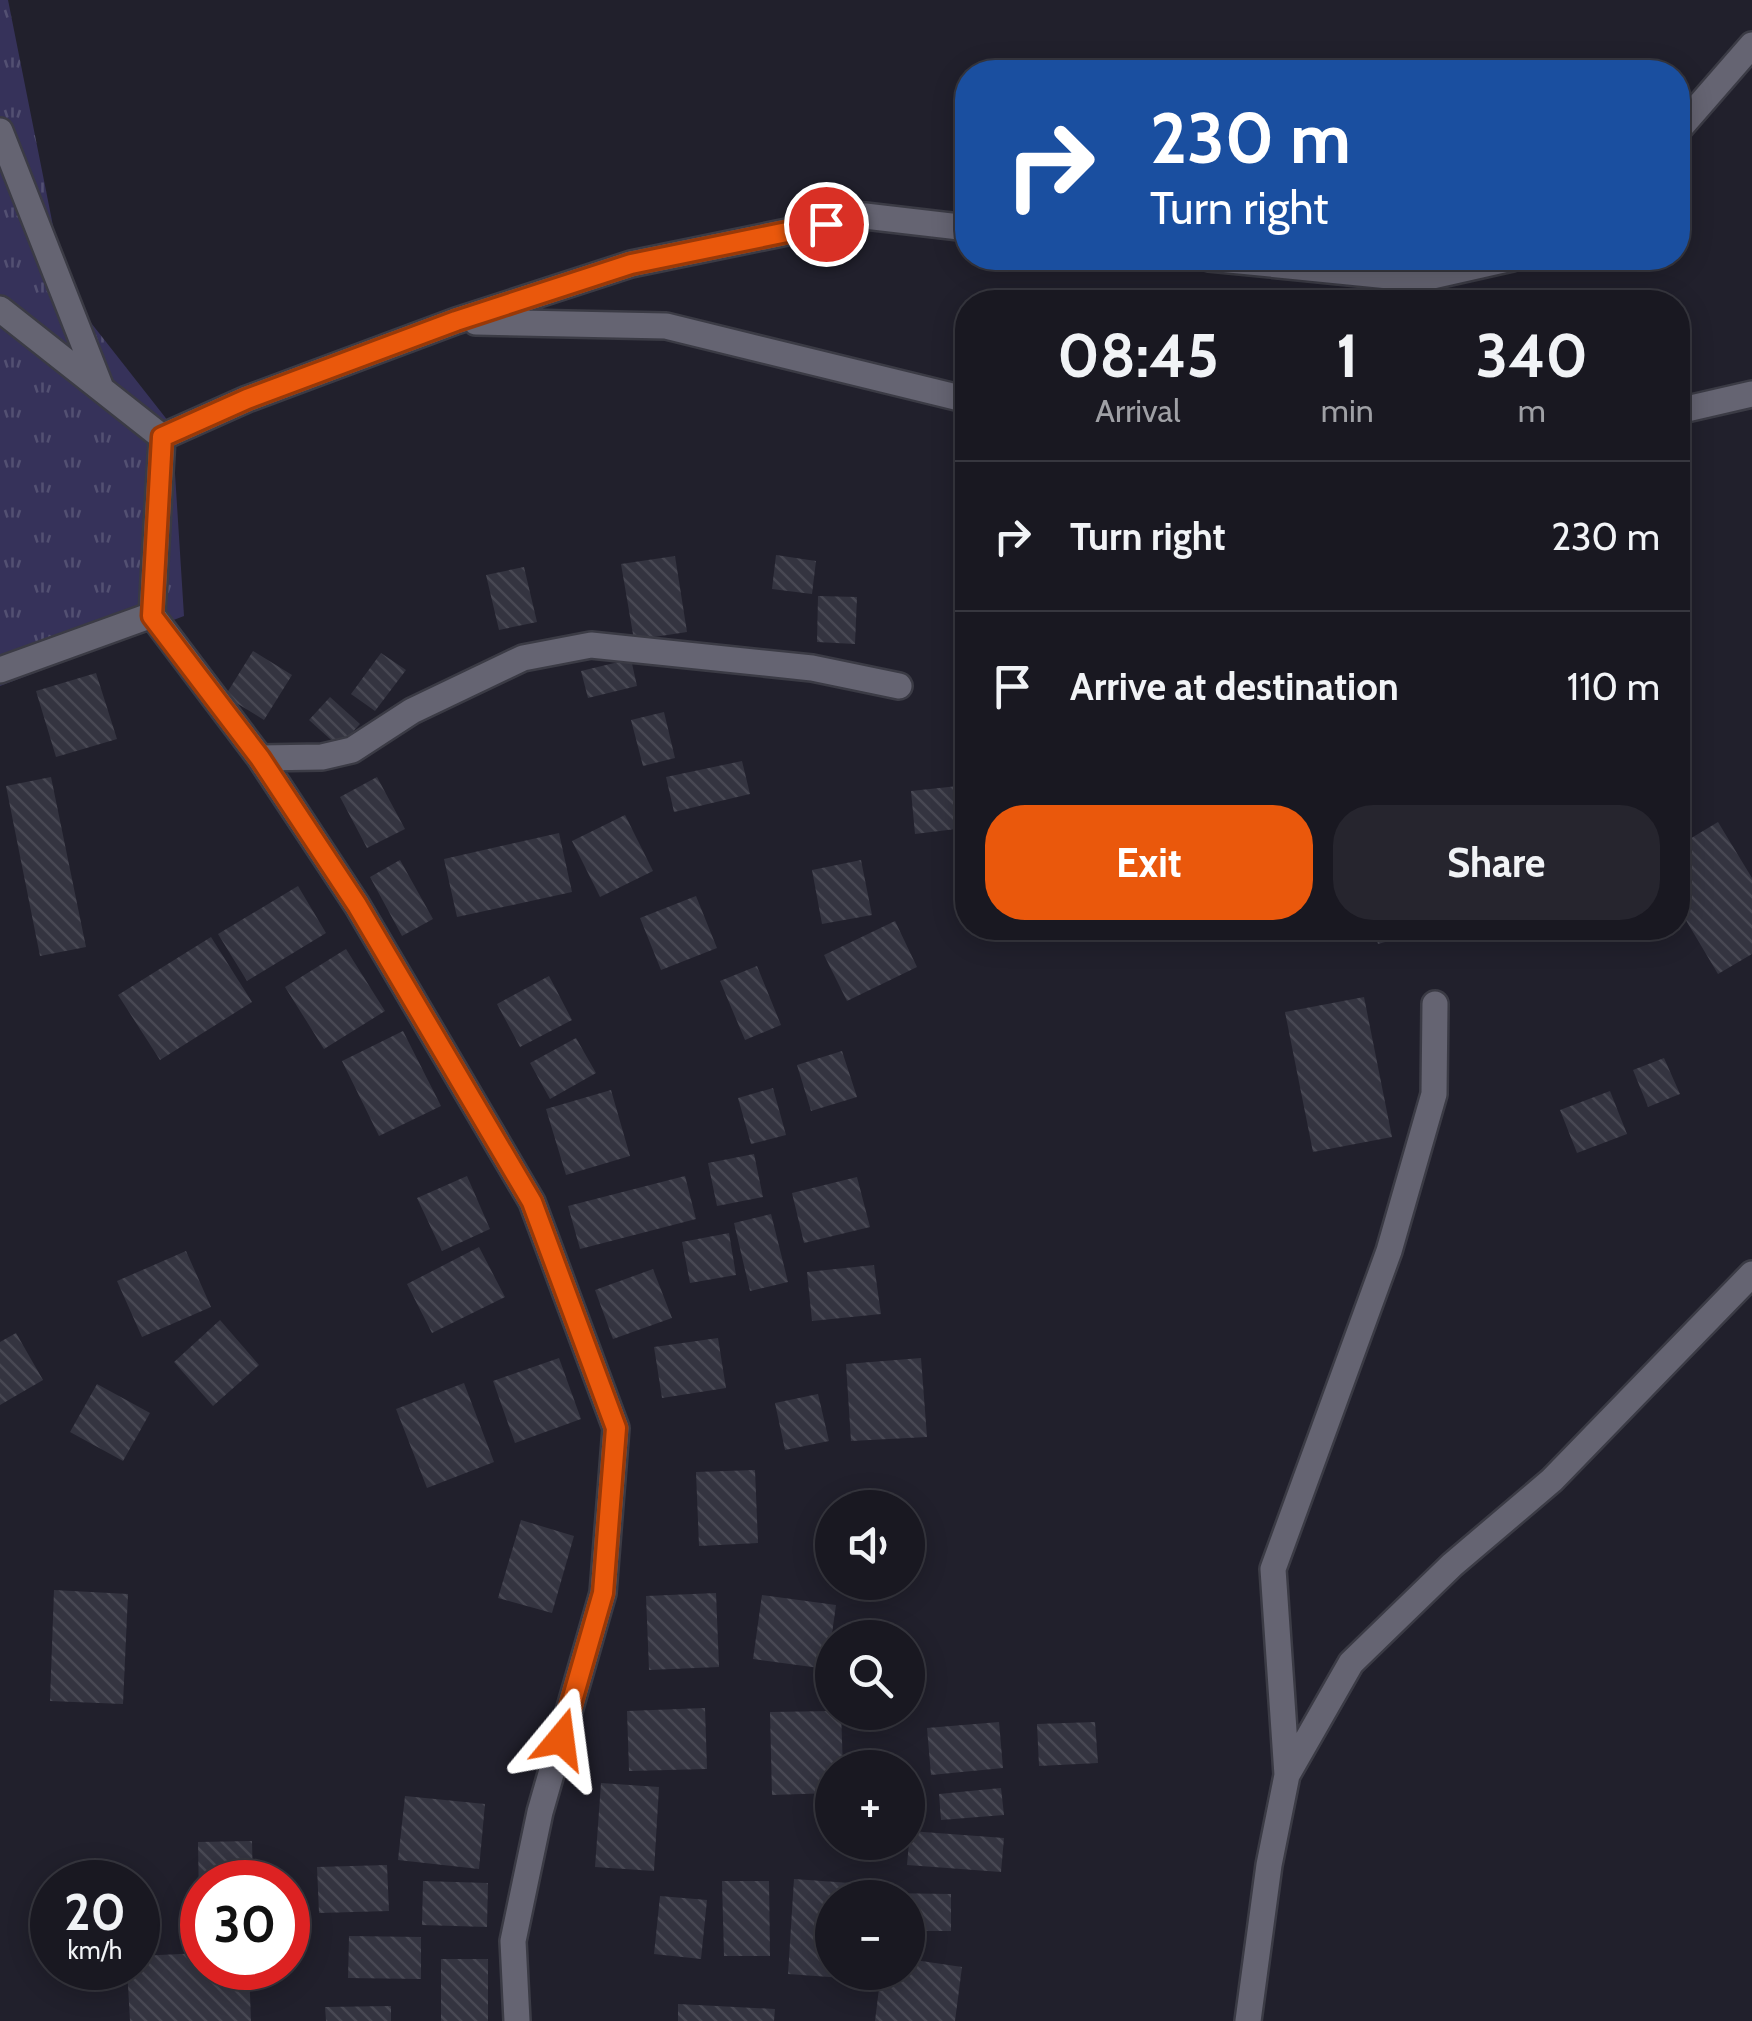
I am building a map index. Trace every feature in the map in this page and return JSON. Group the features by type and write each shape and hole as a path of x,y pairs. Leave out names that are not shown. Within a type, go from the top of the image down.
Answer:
{"street":[{"path":"1690,116 1752,45"},
{"path":"0,131 100,388"},
{"path":"162,437 247,399 456,321 631,264 865,216 955,226"},
{"path":"1329,270 1419,279 1459,270"},
{"path":"0,309 162,437"},
{"path":"456,321 666,326 955,397"},
{"path":"1690,408 1752,394"},
{"path":"162,437 152,616 260,758 357,905 532,1202 616,1428 603,1593 540,1812 513,1941 516,2021"},
{"path":"0,670 152,616"},
{"path":"260,758 322,757 352,750 412,711 523,658 590,644 812,668 899,686"},
{"path":"1248,2021 1268,1865 1287,1775 1273,1570 1389,1250 1434,1094 1435,1004"},
{"path":"1287,1775 1351,1663 1452,1565 1552,1480 1752,1274"}],"green space":[{"path":"0,0 8,0 66,291 172,426 184,616 0,686"}],"building":[{"path":"776,555 816,561 812,594 772,589"},
{"path":"675,556 687,632 634,640 621,564"},
{"path":"524,567 537,622 499,630 486,575"},
{"path":"818,596 857,597 855,644 817,642"},
{"path":"253,651 292,675 264,720 225,696"},
{"path":"381,653 406,670 375,711 351,694"},
{"path":"631,659 637,686 588,698 581,671"},
{"path":"96,673 117,739 56,757 36,691"},
{"path":"330,697 360,724 339,747 309,720"},
{"path":"664,712 675,758 643,766 631,720"},
{"path":"742,761 750,794 674,812 666,777"},
{"path":"51,777 86,947 40,956 6,786"},
{"path":"377,777 405,829 367,848 340,797"},
{"path":"955,786 955,829 915,834 911,791"},
{"path":"625,815 653,871 600,897 572,841"},
{"path":"1718,822 1752,878 1752,954 1718,974 1690,927 1690,839"},
{"path":"559,833 572,892 457,917 444,859"},
{"path":"400,860 433,919 402,936 370,877"},
{"path":"861,860 872,915 822,924 812,870"},
{"path":"298,886 326,933 247,981 218,934"},
{"path":"696,896 717,948 661,970 640,918"},
{"path":"895,921 917,967 847,1001 824,955"},
{"path":"211,937 252,1002 160,1060 118,995"},
{"path":"346,949 385,1011 324,1049 285,987"},
{"path":"757,966 781,1025 745,1040 720,981"},
{"path":"549,976 572,1020 520,1047 497,1004"},
{"path":"1364,997 1392,1137 1313,1152 1285,1012"},
{"path":"403,1031 441,1106 379,1136 342,1061"},
{"path":"576,1038 596,1073 550,1099 530,1063"},
{"path":"842,1051 857,1097 811,1111 797,1065"},
{"path":"1664,1058 1680,1094 1648,1107 1633,1070"},
{"path":"773,1088 786,1135 751,1144 738,1098"},
{"path":"611,1090 630,1156 566,1175 546,1109"},
{"path":"1610,1091 1627,1134 1577,1153 1560,1110"},
{"path":"754,1154 763,1197 717,1206 708,1163"},
{"path":"467,1176 490,1229 442,1251 417,1198"},
{"path":"685,1176 696,1219 580,1249 568,1206"},
{"path":"857,1177 870,1227 804,1243 792,1193"},
{"path":"771,1214 788,1282 750,1291 734,1223"},
{"path":"729,1233 736,1275 690,1283 682,1242"},
{"path":"479,1247 505,1297 432,1333 407,1284"},
{"path":"186,1251 211,1307 142,1337 117,1281"},
{"path":"874,1265 881,1314 812,1321 807,1272"},
{"path":"653,1269 672,1318 613,1339 595,1290"},
{"path":"220,1320 259,1365 213,1406 174,1362"},
{"path":"16,1333 43,1380 0,1405 0,1342"},
{"path":"718,1338 726,1388 662,1398 654,1347"},
{"path":"559,1358 581,1419 515,1443 493,1381"},
{"path":"921,1358 927,1437 851,1441 846,1364"},
{"path":"464,1383 494,1462 427,1488 396,1409"},
{"path":"97,1384 150,1413 123,1461 70,1432"},
{"path":"818,1394 829,1441 785,1450 775,1403"},
{"path":"755,1470 758,1543 699,1546 696,1472"},
{"path":"521,1520 574,1536 552,1613 498,1598"},
{"path":"54,1590 128,1594 123,1704 50,1701"},
{"path":"716,1593 719,1667 649,1670 646,1596"},
{"path":"762,1595 836,1605 834,1620 815,1620 815,1667 753,1659"},
{"path":"705,1708 707,1769 629,1771 627,1711"},
{"path":"815,1711 815,1730 842,1730 842,1750 815,1750 815,1794 772,1795 770,1712"},
{"path":"999,1722 1003,1768 931,1775 927,1728"},
{"path":"1095,1722 1098,1763 1039,1766 1037,1724"},
{"path":"601,1783 659,1787 654,1871 595,1867"},
{"path":"1001,1788 1004,1815 941,1820 939,1794"},
{"path":"405,1796 485,1804 479,1869 398,1860"},
{"path":"925,1832 1004,1838 1001,1872 907,1865 907,1860 925,1860"},
{"path":"252,1841 252,1860 198,1860 198,1842"},
{"path":"387,1865 389,1911 319,1913 317,1867"},
{"path":"794,1879 815,1880 815,1976 788,1974"},
{"path":"423,1881 488,1883 487,1927 422,1925"},
{"path":"722,1881 769,1881 770,1956 724,1956"},
{"path":"925,1894 951,1894 951,1931 925,1931"},
{"path":"660,1896 707,1900 701,1959 654,1954"},
{"path":"349,1936 421,1937 421,1979 348,1978"},
{"path":"180,1954 180,1990 250,1990 251,2021 130,2021 128,1990 160,1990 160,1955"},
{"path":"441,1959 488,1959 488,2021 441,2021"},
{"path":"925,1962 962,1967 955,2021 875,2021 879,1990 925,1990"},
{"path":"678,2004 775,2009 774,2021 678,2021"},
{"path":"391,2006 391,2021 326,2021 325,2007"}],"route":[{"path":"561,1739 603,1593 616,1428 532,1202 357,905 260,758 152,616 162,437 247,399 456,321 631,264 826,224"}]}
